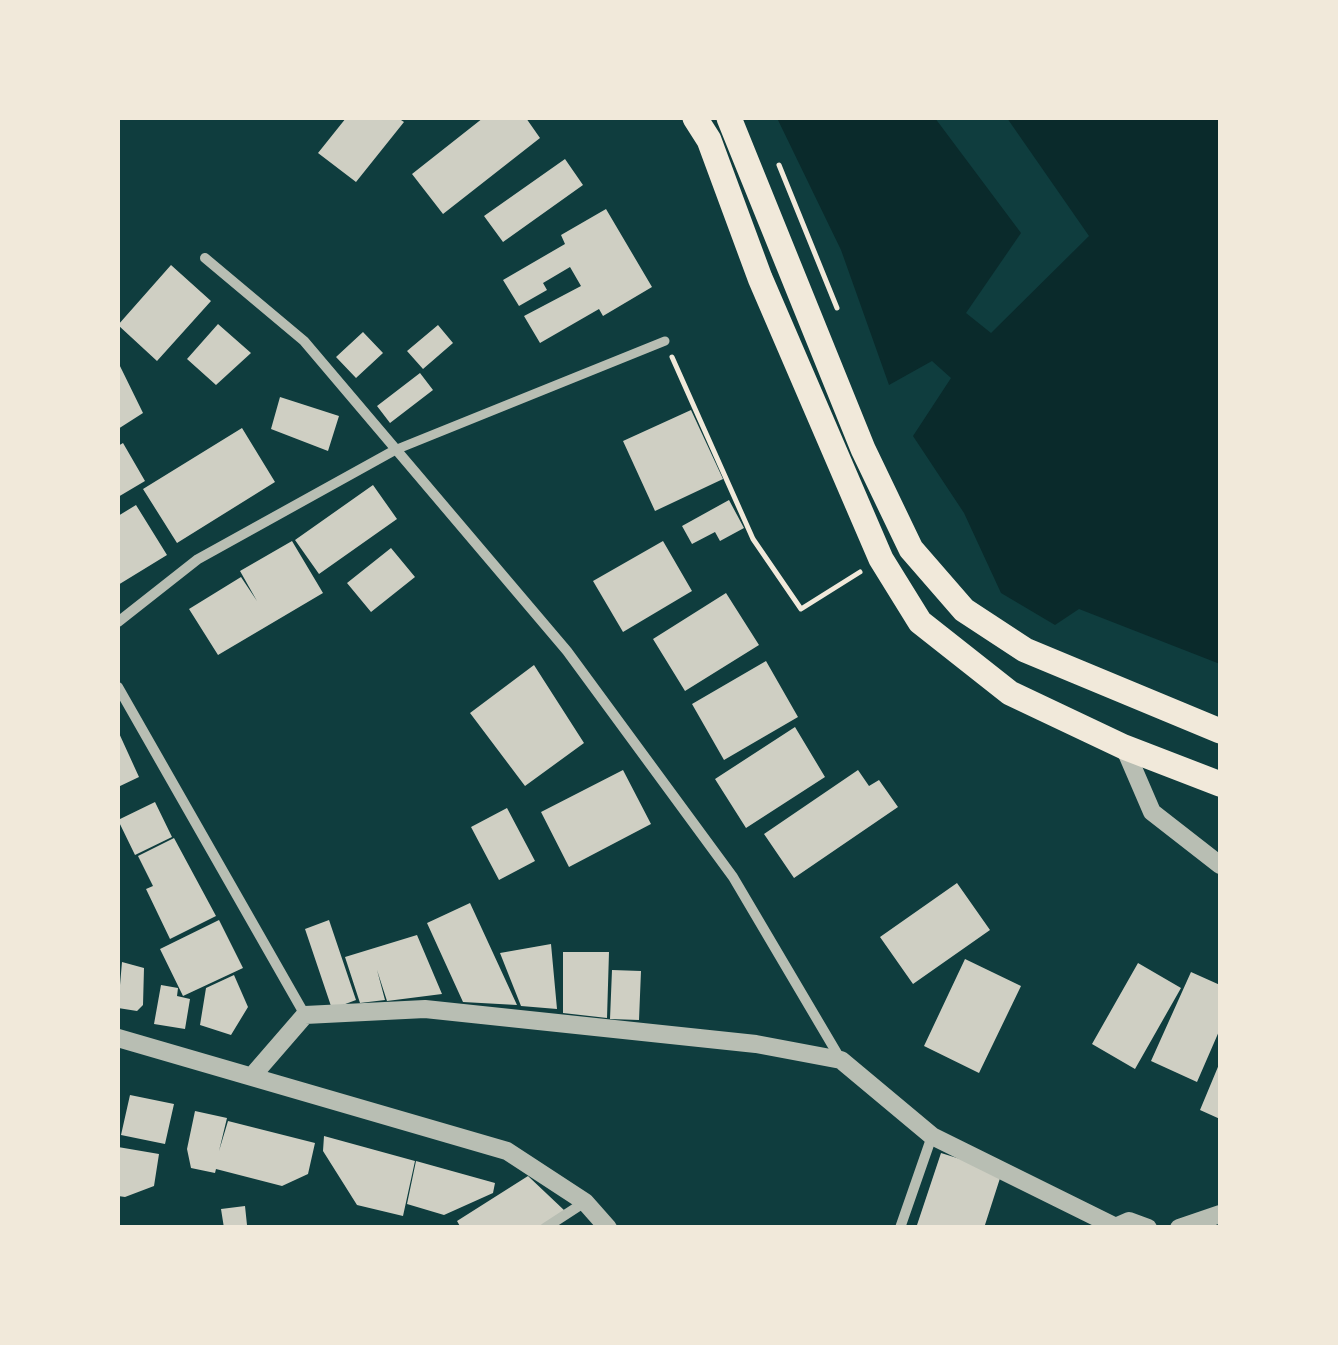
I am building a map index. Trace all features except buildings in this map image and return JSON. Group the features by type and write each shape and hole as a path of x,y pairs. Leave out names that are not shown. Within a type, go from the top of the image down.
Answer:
{"main road":[{"path":"695,118 709,140 760,278 881,559 920,622 1010,694 1124,748 1220,784"},
{"path":"729,118 862,450 911,549 964,610 1025,650 1220,731"}],"street":[{"path":"204,258 304,341 567,651 733,878 841,1060 932,1136 1114,1227 1128,1220 1148,1228"},
{"path":"118,622 198,559 395,450 665,340"},
{"path":"118,686 305,1015"},
{"path":"1124,748 1152,812 1220,865"},
{"path":"253,1075 305,1015 426,1009 756,1044 841,1060"},
{"path":"118,1038 507,1151 584,1202 608,1228"},
{"path":"900,1228 932,1136"},
{"path":"546,1228 584,1202"},
{"path":"1178,1228 1220,1214"}],"path":[{"path":"773,152 805,221 843,324"},
{"path":"665,340 753,539 800,609 881,559"}],"water":[{"path":"777,118 935,118 1021,233 966,313 991,333 1089,236 1007,118 1220,118 1220,664 1079,609 1055,625 1001,593 964,513 913,436 951,378 932,361 889,385 841,250"}]}
